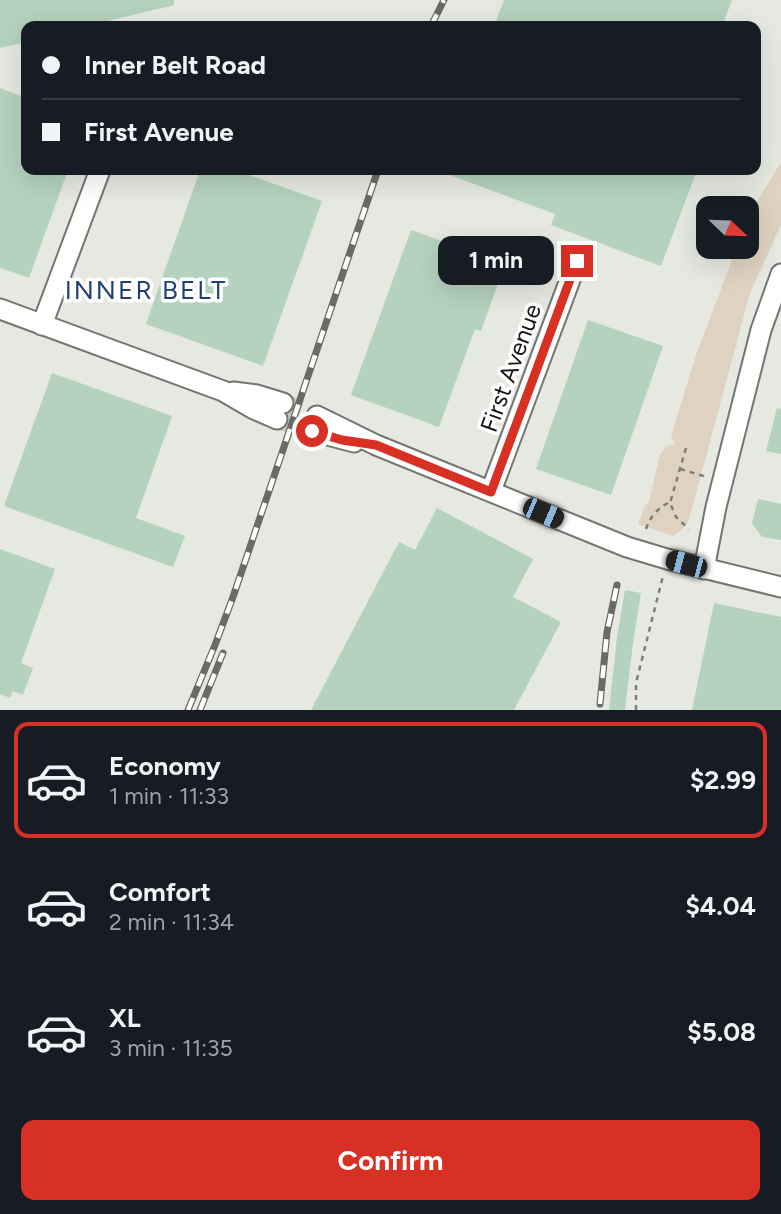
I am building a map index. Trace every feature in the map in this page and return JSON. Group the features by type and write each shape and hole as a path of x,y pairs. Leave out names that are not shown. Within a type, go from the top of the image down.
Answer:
{"street":[{"path":"41,325 98,175"},
{"name":"First Avenue","path":"491,492 577,261"},
{"path":"704,569 716,507 758,343 781,274"},
{"path":"0,309 223,391 257,396 280,411"},
{"path":"315,424 376,445 608,539 667,559 781,587"}],"path":[{"path":"646,529 654,513 670,503 686,447"},
{"path":"680,469 707,477"},
{"path":"670,503 677,517 689,529"},
{"path":"636,710 636,682 667,559"}],"shaded area":[{"path":"780,164 781,225 750,293 689,520 682,530 673,536 638,524 649,501 660,455 666,446 675,444 671,436 696,355 732,259 760,259 760,196"}],"building":[{"path":"0,0 174,0 174,5 108,21 21,21 21,43 0,48"},
{"path":"504,0 732,0 724,21 496,21"},
{"path":"0,88 21,96 21,175 66,175 29,278 0,268"},
{"path":"198,175 249,175 322,201 263,366 146,324"},
{"path":"450,175 695,175 661,266 551,225 555,214"},
{"path":"411,230 505,264 481,331 475,329 439,427 351,395"},
{"path":"588,320 663,346 611,495 536,469"},
{"path":"52,373 172,416 136,518 185,536 173,567 4,506"},
{"path":"777,408 781,409 781,454 766,451"},
{"path":"758,499 781,504 781,540 762,537 752,523"},
{"path":"437,508 533,559 513,597 561,622 514,710 311,710 399,542 415,550"},
{"path":"0,549 55,569 21,663 33,668 23,695 13,691 10,698 0,694"},
{"path":"625,590 641,593 625,710 609,710 617,637"},
{"path":"714,603 781,617 781,710 692,710"}],"tunnel":[{"path":"283,403 317,416"},
{"path":"277,419 312,431"}],"railway":[{"path":"434,21 444,0"},
{"path":"188,710 233,597 376,175"},
{"path":"600,704 607,632 617,585"},
{"path":"200,710 223,653"}],"district":[{"name":"INNER BELT","path":"146,290"}],"route":[{"path":"312,431 342,440 376,445 491,492 577,261"}]}
